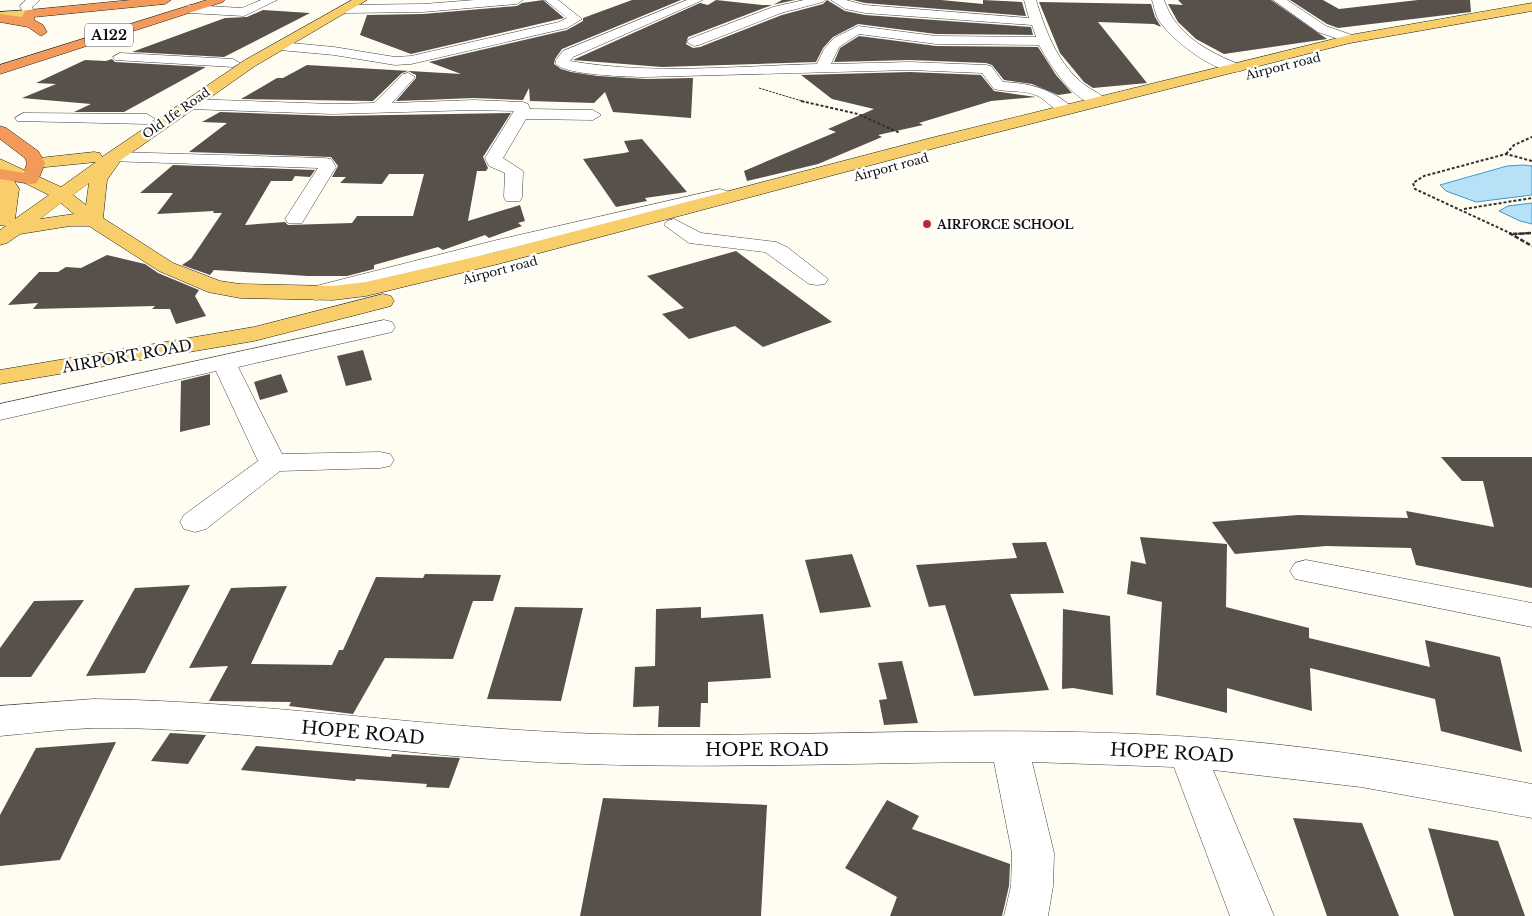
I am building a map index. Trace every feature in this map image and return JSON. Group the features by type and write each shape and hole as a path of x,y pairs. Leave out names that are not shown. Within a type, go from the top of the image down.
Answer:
{"highway":[{"path":"0,16 29,10 164,0"},
{"name":"A122","path":"2,76 116,33 213,3"},
{"name":"A122","path":"0,63 213,3"},
{"path":"0,63 30,48 38,40 42,30 29,10"},
{"path":"0,132 32,155 34,171"}],"main road":[{"name":"Old Ife Road","path":"4,228 55,190 94,157 233,63 346,4 361,0"},
{"name":"Old Ife Road","path":"55,190 115,156 189,104 346,4"},
{"name":"Airport road","path":"254,334 674,225 741,200 930,142 1100,102 1350,39 1532,8"},
{"name":"Airport road","path":"268,293 316,293 366,289 741,200 1370,44 1532,14"},
{"path":"93,220 98,180 115,156"},
{"path":"93,220 70,220 4,228 10,189 0,171 34,171 94,157"},
{"path":"34,171 93,220 166,267 216,287 268,293 273,302 272,310 267,320 254,334"},
{"name":"AIRPORT ROAD","path":"0,377 254,334"}],"street":[{"path":"213,3 244,12 271,0"},
{"path":"346,4 404,9 517,0"},
{"path":"280,46 334,51 395,61 411,60 563,25 576,19 551,0"},
{"path":"697,0 568,54 563,60 563,64 603,72 646,73 910,66 986,69 998,86 1019,86 1036,90 1059,103 1067,110"},
{"path":"694,42 777,10 819,0"},
{"path":"837,0 849,6 914,6 1036,22"},
{"path":"1030,0 1044,41 1064,76 1084,94 1100,102"},
{"path":"1158,0 1164,18 1194,48 1210,58 1236,68"},
{"path":"1279,0 1322,29 1350,39"},
{"path":"213,3 238,2 259,6"},
{"path":"822,69 830,48 847,34 858,30 936,40 1044,41"},
{"path":"120,57 233,63"},
{"path":"377,109 408,77"},
{"path":"189,104 333,109 523,107 521,114 494,158 495,162 514,171 513,197"},
{"path":"521,114 592,115"},
{"path":"23,118 148,119"},
{"path":"316,293 493,247 783,180 930,142"},
{"path":"115,156 325,163 327,167 295,219"},
{"path":"674,225 703,240 769,246 780,250 817,279"},
{"path":"0,412 384,327"},
{"path":"224,363 273,463"},
{"path":"195,522 273,463 380,460"},
{"path":"1306,571 1532,615"},
{"name":"HOPE ROAD","path":"0,721 104,714 188,718 432,740 561,748 722,751 1010,747 1188,752 1352,769 1532,801"},
{"path":"1010,747 1033,853 1032,886 1026,916"},
{"path":"1188,752 1252,916"}],"path":[{"path":"752,86 822,107 858,114 930,142"},
{"path":"1506,154 1514,145 1532,137"},
{"path":"1532,161 1506,154 1424,176 1413,183 1415,189 1512,234 1532,246"},
{"path":"1462,210 1532,198"},
{"path":"1512,234 1532,233"}],"water":[{"path":"1507,166 1532,166 1532,195 1476,202 1446,191 1440,185"},
{"path":"1532,203 1532,224 1520,221 1499,211 1508,206"}],"building":[{"path":"543,0 564,18 411,54 360,35 367,15 423,14 517,6 522,3"},
{"path":"632,0 681,0 562,49 554,64 561,69 571,72 598,76 646,79 693,78 691,118 613,112 605,92 594,103 530,101 529,88 523,100 474,98 396,101 416,78 416,75 408,71 402,73 373,101 241,99 277,78 283,78 307,65 461,74 429,62 567,30 583,21 583,18"},
{"path":"716,0 772,5 688,37 686,44 693,48 700,47 782,15 823,4 827,0 845,11 865,15 1031,27 1033,35 936,34 858,24 833,37 823,48 816,62 662,67 573,60 700,3 708,5"},
{"path":"782,0 795,0 774,5"},
{"path":"853,0 941,0 983,4 983,0 1022,2 1026,16 865,3"},
{"path":"1178,0 1271,0 1327,39 1224,54 1196,39 1178,22 1168,4 1183,5"},
{"path":"1290,0 1323,0 1339,9 1418,0 1470,0 1471,12 1338,28 1327,24"},
{"path":"1039,2 1151,4 1155,17 1161,27 1154,24 1098,22 1147,83 1093,88 1084,82 1060,53"},
{"path":"263,10 310,13 224,57 132,52 225,18 247,17"},
{"path":"859,36 936,46 1038,47 1056,75 1072,93 1058,95 1032,84 1004,80 992,65 986,63 910,60 834,62 840,48"},
{"path":"112,59 115,62 206,67 124,112 74,112 91,104 22,98 56,84 36,83 85,60 106,61"},
{"path":"910,72 981,75 994,91 1036,97 991,101 919,123 923,125 878,135 882,137 818,164 747,181 744,171 836,132 828,129 874,109 832,99 801,75"},
{"path":"220,112 333,116 511,113 483,157 488,168 486,171 477,171 468,221 520,205 525,221 518,223 522,226 489,238 485,235 443,250 438,247 374,265 374,269 347,276 308,276 214,270 210,275 182,265 191,259 222,213 213,213 214,211 157,214 173,193 140,193 173,165 315,170 310,177 295,176 292,181 271,181 245,225 285,222 288,225 352,223 357,216 413,216 424,174 389,174 382,184 340,183 346,177 332,177 338,166 331,157 189,152 227,123 202,122"},
{"path":"642,139 687,192 645,198 647,201 616,207 583,159 629,152 624,141"},
{"path":"736,251 832,322 763,347 735,326 689,339 662,314 684,308 647,276"},
{"path":"107,255 145,264 158,273 199,290 195,296 206,316 176,324 170,309 152,309 155,306 33,309 38,303 8,305 39,272 58,272 66,267 81,268"},
{"path":"363,350 372,380 346,386 337,356"},
{"path":"210,374 210,425 180,432 181,381"},
{"path":"281,374 288,392 260,400 254,382"},
{"path":"1441,457 1532,457 1532,588 1416,565 1411,548 1326,546 1235,554 1212,522 1298,515 1408,518 1406,511 1494,527 1483,481 1462,481"},
{"path":"1140,537 1227,544 1226,607 1309,628 1309,638 1430,667 1425,640 1500,657 1522,752 1441,731 1435,699 1310,668 1312,711 1227,688 1227,713 1156,695 1162,602 1127,594 1131,561 1146,564"},
{"path":"1046,542 1064,593 1010,594 1049,690 974,696 945,605 929,607 916,565 1017,558 1012,543"},
{"path":"852,554 871,607 820,613 805,560"},
{"path":"425,574 501,575 493,601 473,601 453,659 385,658 353,714 289,706 291,702 209,701 228,666 189,668 231,588 287,586 251,664 332,665 339,650 343,650 376,577 423,578"},
{"path":"190,585 145,673 86,676 135,588"},
{"path":"84,600 31,677 0,677 0,648 34,601"},
{"path":"515,607 583,608 561,701 487,699"},
{"path":"701,607 701,618 763,614 771,678 708,682 708,703 701,703 700,727 658,727 659,706 633,707 635,667 655,666 656,609"},
{"path":"1063,609 1110,616 1113,695 1073,688 1062,689"},
{"path":"902,661 918,723 884,725 879,700 887,699 878,663"},
{"path":"170,733 206,735 188,764 151,761"},
{"path":"116,742 60,860 0,866 0,815 36,748"},
{"path":"256,746 391,757 392,754 460,758 449,788 426,787 427,784 356,779 355,781 241,770"},
{"path":"603,798 767,805 761,916 580,916"},
{"path":"887,800 919,816 912,829 1010,864 1009,886 1002,916 890,916 897,897 845,868"},
{"path":"1293,818 1362,823 1399,916 1327,916"},
{"path":"1428,828 1498,841 1525,916 1454,916"}],"place":[{"name":"AIRFORCE SCHOOL","path":"927,224"}]}
